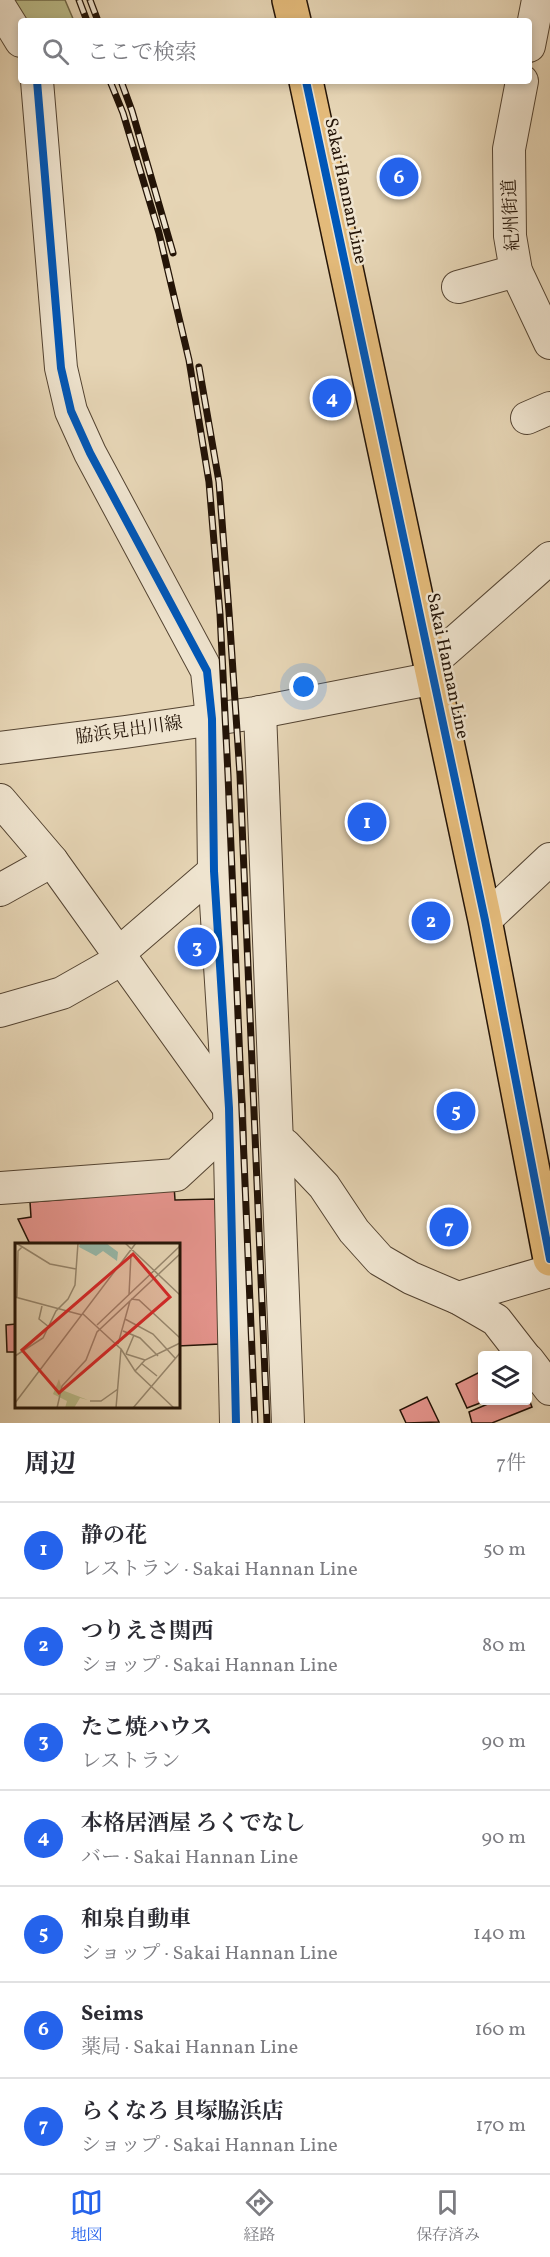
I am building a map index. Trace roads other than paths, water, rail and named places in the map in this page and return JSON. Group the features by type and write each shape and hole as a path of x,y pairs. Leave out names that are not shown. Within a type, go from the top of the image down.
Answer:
{"main road":[{"path":"289,0 293,18"},
{"name":"Sakai Hannan Line","path":"307,84 485,920 550,1259"}],"street":[{"path":"532,31 538,0"},
{"path":"0,7 18,36"},
{"path":"37,84 61,368 71,411 90,453 207,671 212,719 214,871 229,1117 236,1423"},
{"name":"紀州街道","path":"521,84 509,149 510,236 516,271 550,342"},
{"path":"458,287 516,271"},
{"path":"433,670 550,558"},
{"name":"脇浜見出川線","path":"0,748 260,712 433,670"},
{"path":"260,712 288,1423"},
{"path":"0,800 52,861 121,956 229,1117"},
{"path":"485,920 550,859"},
{"path":"0,890 52,861"},
{"path":"0,1011 62,993 121,956 214,871"},
{"path":"0,1188 176,1175 229,1117"},
{"path":"278,1140 324,1186 354,1231 380,1260 411,1278 458,1298 496,1320 520,1351"},
{"path":"458,1298 550,1270"},
{"path":"532,1365 550,1389"}],"railway":[{"path":"79,0 86,18"},
{"path":"90,0 97,18"},
{"path":"111,84 123,113 159,233 189,360 209,482 220,614 228,775 255,1423"},
{"path":"122,84 173,253"},
{"path":"199,367 219,482 240,775 267,1423"}],"place":[{"name":"Seims","path":"399,177"},
{"name":"本格居酒屋 ろくでなし","path":"332,398"},
{"name":"静の花","path":"367,822"},
{"name":"つりえさ関西","path":"431,921"},
{"name":"たこ焼ハウス","path":"197,947"},
{"name":"和泉自動車","path":"456,1111"},
{"name":"らくなろ 貝塚脇浜店","path":"449,1227"}]}
